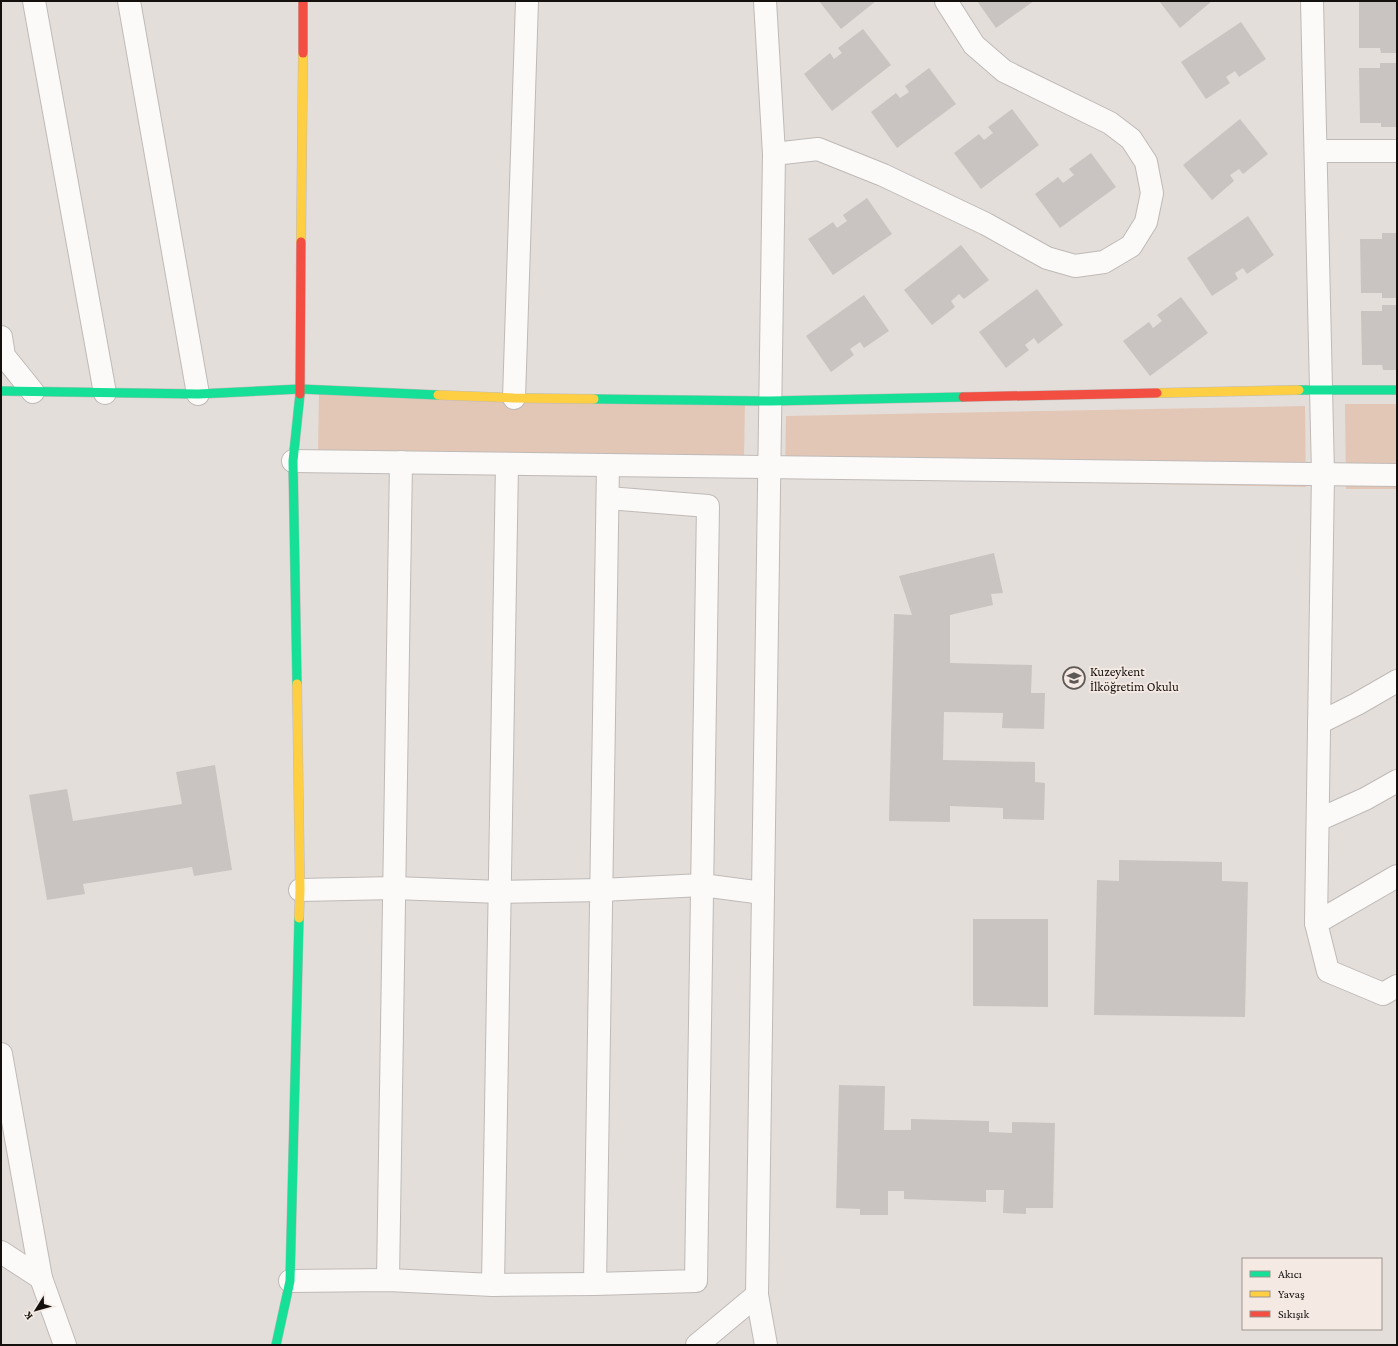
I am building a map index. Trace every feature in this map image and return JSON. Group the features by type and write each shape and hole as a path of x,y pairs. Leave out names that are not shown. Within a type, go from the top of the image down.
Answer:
{"street":[{"path":"34,1 105,393"},
{"path":"128,1 198,394"},
{"path":"276,1345 290,1281 300,890 294,461 300,389 303,1"},
{"path":"514,398 527,1"},
{"path":"765,1 774,154 757,1295 766,1345"},
{"path":"774,154 818,149 883,175 986,224 1047,258 1075,266 1104,262 1131,246 1146,222 1152,193 1146,162 1131,140 1110,123 1004,71 974,45 946,1"},
{"path":"1312,1 1323,474 1316,923 1328,971 1383,994 1397,986"},
{"path":"1316,151 1397,151"},
{"path":"1,337 4,356 33,392"},
{"path":"1,391 198,394 300,389 514,398 771,401 1320,390 1397,390"},
{"path":"294,461 1397,475"},
{"path":"388,1280 402,462"},
{"path":"493,1286 507,464"},
{"path":"595,1284 608,465"},
{"path":"290,1281 388,1280 493,1286 696,1281 708,506 608,498"},
{"path":"1319,723 1357,704 1397,681"},
{"path":"1318,820 1365,799 1397,782"},
{"path":"1316,923 1397,876"},
{"path":"300,890 394,888 500,892 601,890 702,885 763,893"},
{"path":"1,1054 10,1145 41,1278 65,1345"},
{"path":"1,1252 41,1278"},
{"path":"697,1345 757,1295"}],"shaded area":[{"path":"319,393 745,400 744,458 318,452"},
{"path":"1345,404 1397,404 1397,489 1346,489"},
{"path":"1305,406 1306,487 785,477 786,416"}],"building":[{"path":"819,1 876,1 841,29"},
{"path":"977,1 1034,1 996,28"},
{"path":"1159,1 1212,1 1180,28"},
{"path":"1359,1 1397,1 1397,53 1381,53 1380,48 1359,48"},
{"path":"1241,22 1266,59 1239,77 1235,71 1226,77 1230,83 1206,99 1181,62"},
{"path":"863,29 891,65 832,111 804,74 830,53 834,59 842,53 838,48"},
{"path":"1380,63 1397,63 1397,127 1381,127 1381,123 1360,123 1359,68 1380,68"},
{"path":"929,68 956,104 897,148 871,112 896,93 900,98 909,92 905,86"},
{"path":"1012,109 1039,145 981,189 954,153 979,134 984,140 993,133 988,127"},
{"path":"1240,119 1268,154 1243,174 1239,169 1230,175 1234,181 1212,200 1183,165"},
{"path":"1091,153 1116,187 1060,228 1035,194 1058,177 1063,183 1074,175 1069,169"},
{"path":"867,198 892,234 833,275 808,239 833,222 837,228 847,221 843,215"},
{"path":"1248,216 1274,255 1247,274 1243,268 1235,273 1238,279 1212,296 1187,258"},
{"path":"1382,233 1397,233 1397,298 1382,298 1382,293 1361,293 1360,239 1382,239"},
{"path":"961,245 989,280 964,299 959,294 951,301 955,307 932,325 904,290"},
{"path":"1037,289 1063,325 1038,344 1034,338 1025,345 1029,350 1006,368 979,332"},
{"path":"864,295 889,331 864,348 860,342 850,349 854,355 831,372 806,336"},
{"path":"1181,297 1208,333 1150,376 1123,341 1149,322 1153,328 1162,321 1157,315"},
{"path":"1382,305 1397,305 1397,370 1383,370 1382,365 1362,365 1361,311 1382,311"},
{"path":"994,553 1003,593 991,594 993,605 950,615 950,663 1032,665 1031,693 1045,693 1044,729 1002,728 1003,713 944,712 943,760 1035,762 1035,782 1045,783 1044,820 1003,819 1003,808 950,806 950,822 889,821 894,614 912,615 899,576"},
{"path":"215,765 232,870 194,876 192,867 83,884 85,894 47,900 29,795 67,789 73,821 182,804 176,772"},
{"path":"1119,860 1222,862 1222,881 1248,882 1245,1017 1094,1015 1097,880 1119,881"},
{"path":"973,919 1048,919 1048,1007 973,1006"},
{"path":"839,1085 885,1086 884,1130 911,1130 911,1119 989,1121 989,1132 1012,1133 1012,1122 1055,1123 1053,1208 1026,1208 1026,1214 1003,1213 1004,1190 986,1190 986,1202 904,1199 904,1191 888,1191 888,1215 860,1215 860,1209 836,1208"}],"traffic: fast":[{"path":"1,391 198,394 300,389 438,395"},
{"path":"1299,390 1397,390"},
{"path":"297,684 293,461 300,394"},
{"path":"594,399 771,401 963,397"},
{"path":"276,1345 290,1281 299,918"}],"traffic: slow":[{"path":"301,242 303,53"},
{"path":"1157,393 1299,390"},
{"path":"438,395 594,399"},
{"path":"297,684 300,890 299,918"}],"traffic: jam":[{"path":"303,1 303,53"},
{"path":"300,394 301,242"},
{"path":"963,397 1157,393"}],"place":[{"name":"Kuzeykent İlköğretim Okulu","path":"1074,678"}]}
